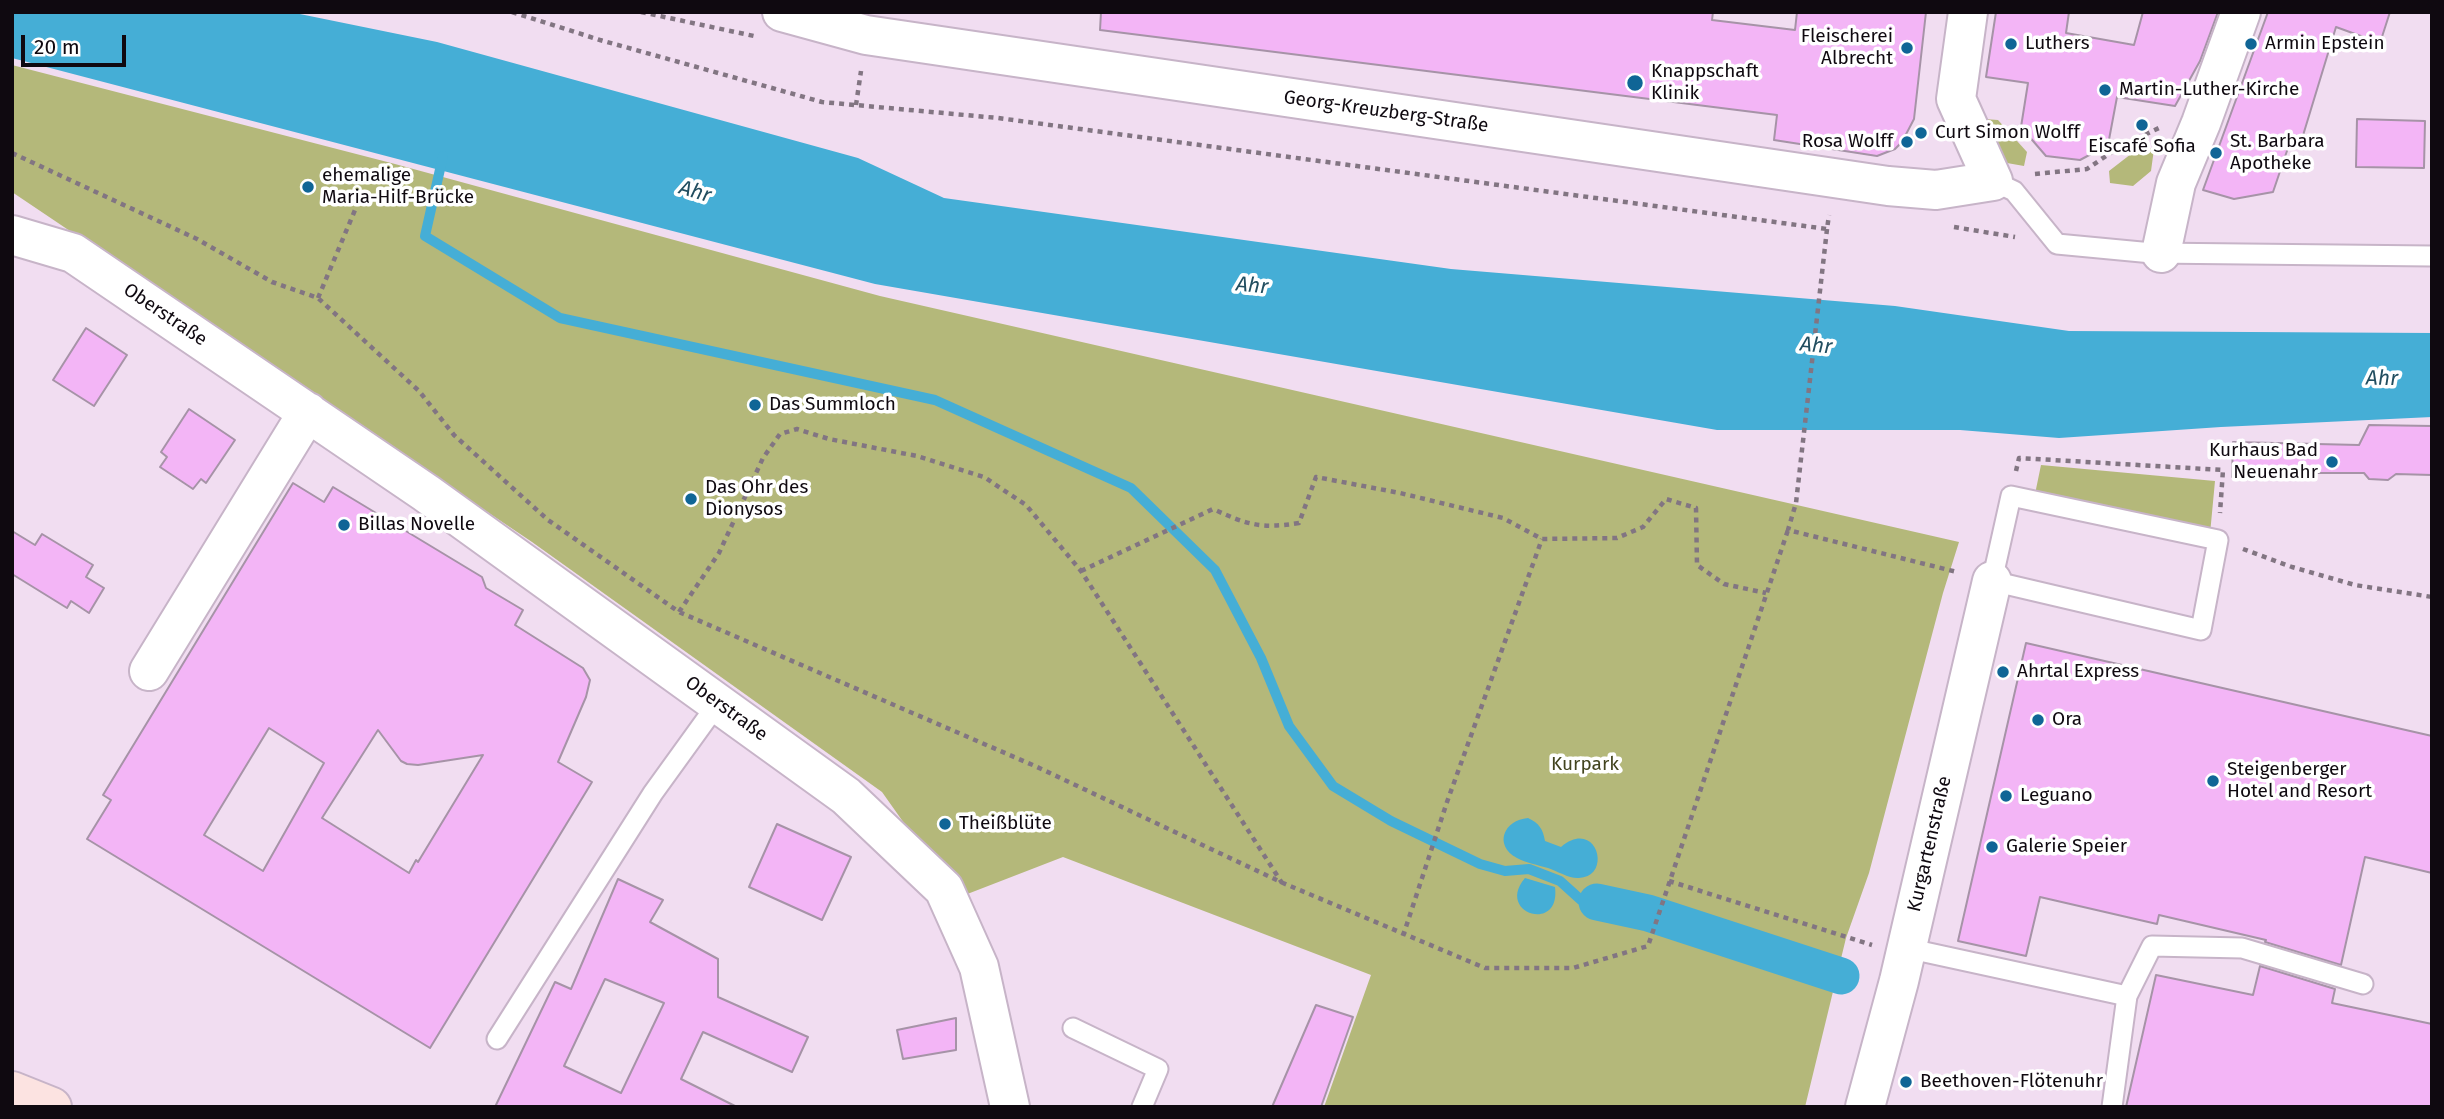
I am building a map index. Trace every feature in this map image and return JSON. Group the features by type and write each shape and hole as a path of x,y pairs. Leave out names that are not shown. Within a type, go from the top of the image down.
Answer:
{"street":[{"name":"Georg-Kreuzberg-Straße","path":"782,12 865,36 1888,186 1936,190 1993,181"},
{"path":"1968,12 1956,99 1993,181"},
{"path":"2161,253 2176,183 2241,12"},
{"name":"Oberstraße","path":"13,234 73,253 309,412 426,493 846,796 944,889 979,967 1010,1107"},
{"path":"149,671 309,412"},
{"name":"Kurgartenstraße","path":"1865,1107 1906,948 1992,581"},
{"path":"12,1091 52,1107"}],"lane":[{"path":"1993,181 2014,191 2057,244 2161,253 2432,257"},
{"path":"2011,496 2218,540 2201,630 1992,581 2011,496"},
{"path":"497,1039 653,793 718,703"},
{"path":"2112,1107 2127,996 2152,946 2242,948 2363,984"},
{"path":"1906,948 2127,996"},
{"path":"1073,1028 1158,1069 1142,1107"}],"path":[{"path":"512,12 600,40 822,102 1012,120 1827,229"},
{"path":"856,104 865,36"},
{"path":"1993,181 2087,169 2119,147"},
{"path":"12,153 197,239 272,282 318,298 419,391 454,435 548,520 679,612 1035,766 1283,883 1403,936 1485,968 1573,968 1647,946 1796,503 1830,206"},
{"path":"318,298 355,211"},
{"path":"679,612 719,553 763,458 780,434 797,429 829,439 917,456 984,477 1026,505 1081,571 1283,883"},
{"path":"1081,571 1213,509 1244,523 1271,527 1299,523 1316,477 1400,493 1503,518 1542,539 1617,538 1643,527 1666,499 1696,508 1697,565 1724,584 1766,593"},
{"path":"1788,530 1992,581"},
{"path":"1403,936 1447,802 1542,539"},
{"path":"1669,881 1846,938 1872,945 1906,948"}],"green space":[{"name":"Kurpark","path":"12,65 395,164 880,296 1959,542 1869,873 1846,938 1805,1107 1324,1107 1371,975 1063,857 957,898 882,792 532,542 12,192"},
{"path":"1984,119 1998,120 2027,152 2024,166 2007,163 1991,146"},
{"path":"2140,147 2154,149 2151,171 2133,186 2110,183 2109,171"},
{"path":"2041,465 2215,481 2210,534 2035,494"}],"water":[{"name":"Ahr","path":"12,12 290,12 437,42 858,158 944,198 1451,269 1895,306 2069,331 2432,333 2432,417 2059,438 1960,430 1717,430 875,284 12,58"},
{"path":"1528,818 1540,827 1545,841 1561,847 1574,840 1584,839 1591,843 1598,860 1596,869 1589,875 1572,877 1524,861 1510,853 1505,847 1504,834 1513,823"},
{"path":"1525,878 1555,887 1554,902 1549,910 1540,914 1523,909 1518,901 1518,890"}],"building":[{"path":"1101,12 1713,12 1712,20 1795,30 1797,12 1926,12 1914,119 1902,142 1895,149 1877,156 1774,140 1777,115 1100,30"},
{"name":"Martin-Luther-Kirche","path":"1996,12 2069,12 2066,33 2134,45 2143,12 2218,12 2200,61 2175,106 2117,97 2108,145 2080,160 2046,156 2021,127 2028,83 1986,77"},
{"path":"2268,12 2390,12 2380,43 2336,27 2301,142 2290,142 2273,192 2234,199 2203,190"},
{"path":"2357,119 2425,121 2424,168 2356,167"},
{"path":"86,328 127,355 94,406 53,380"},
{"path":"189,409 235,440 206,483 201,479 193,489 160,467 167,457 161,452"},
{"name":"Kurhaus Bad Neuenahr","path":"2369,425 2432,426 2432,475 2396,474 2388,480 2369,479 2364,473 2271,473 2267,478 2232,477 2233,442 2359,445"},
{"path":"293,483 324,502 333,487 482,577 486,588 523,610 515,625 583,668 590,680 586,697 558,762 592,782 430,1048 87,839 111,800 103,795","holes":["269,728 324,763 263,871 204,835","378,730 401,761 407,764 418,765 483,755 409,873 322,818"]},
{"path":"12,531 35,545 42,534 93,565 86,577 104,588 89,613 71,601 67,608 12,574"},
{"name":"Steigenberger Hotel and Resort","path":"2026,643 2432,736 2432,873 2365,857 2341,965 2265,942 2266,940 2159,915 2157,924 2040,897 2026,956 1958,941"},
{"path":"777,824 851,857 822,920 749,887"},
{"path":"618,879 663,900 650,922 718,959 718,997 808,1037 792,1072 703,1032 681,1079 737,1107 495,1107 555,982 571,989","holes":["605,979 664,1003 621,1093 564,1066"]},
{"path":"2260,966 2335,989 2332,1003 2432,1024 2432,1107 2126,1107 2156,975 2253,995"},
{"path":"1316,1005 1353,1017 1321,1107 1272,1107"},
{"path":"956,1018 956,1050 903,1059 897,1030"}],"waterway":[{"path":"443,156 425,236 560,318 935,400 1131,488 1215,570 1261,658 1289,726 1333,786 1391,821 1480,864 1505,871 1529,869 1560,881 1581,900 1597,902"},
{"path":"1597,902 1648,913 1841,976"}],"place":[{"name":"Luthers","path":"2011,44"},
{"name":"Armin Epstein","path":"2251,44"},
{"name":"Fleischerei Albrecht","path":"1907,48"},
{"name":"Knappschaft Klinik","path":"1635,83"},
{"name":"Martin-Luther-Kirche","path":"2105,90"},
{"name":"Eiscafé Sofia","path":"2142,125"},
{"name":"Curt Simon Wolff","path":"1921,133"},
{"name":"Rosa Wolff","path":"1907,142"},
{"name":"St. Barbara Apotheke","path":"2216,153"},
{"name":"ehemalige Maria-Hilf-Brücke","path":"308,187"},
{"name":"Das Summloch","path":"755,405"},
{"name":"Kurhaus Bad Neuenahr","path":"2332,462"},
{"name":"Das Ohr des Dionysos","path":"691,499"},
{"name":"Billas Novelle","path":"344,525"},
{"name":"Ahrtal Express","path":"2003,672"},
{"name":"Ora","path":"2038,720"},
{"name":"Steigenberger Hotel and Resort","path":"2213,781"},
{"name":"Leguano","path":"2006,796"},
{"name":"Theißblüte","path":"945,824"},
{"name":"Galerie Speier","path":"1992,847"},
{"name":"Beethoven-Flötenuhr","path":"1906,1082"}]}
